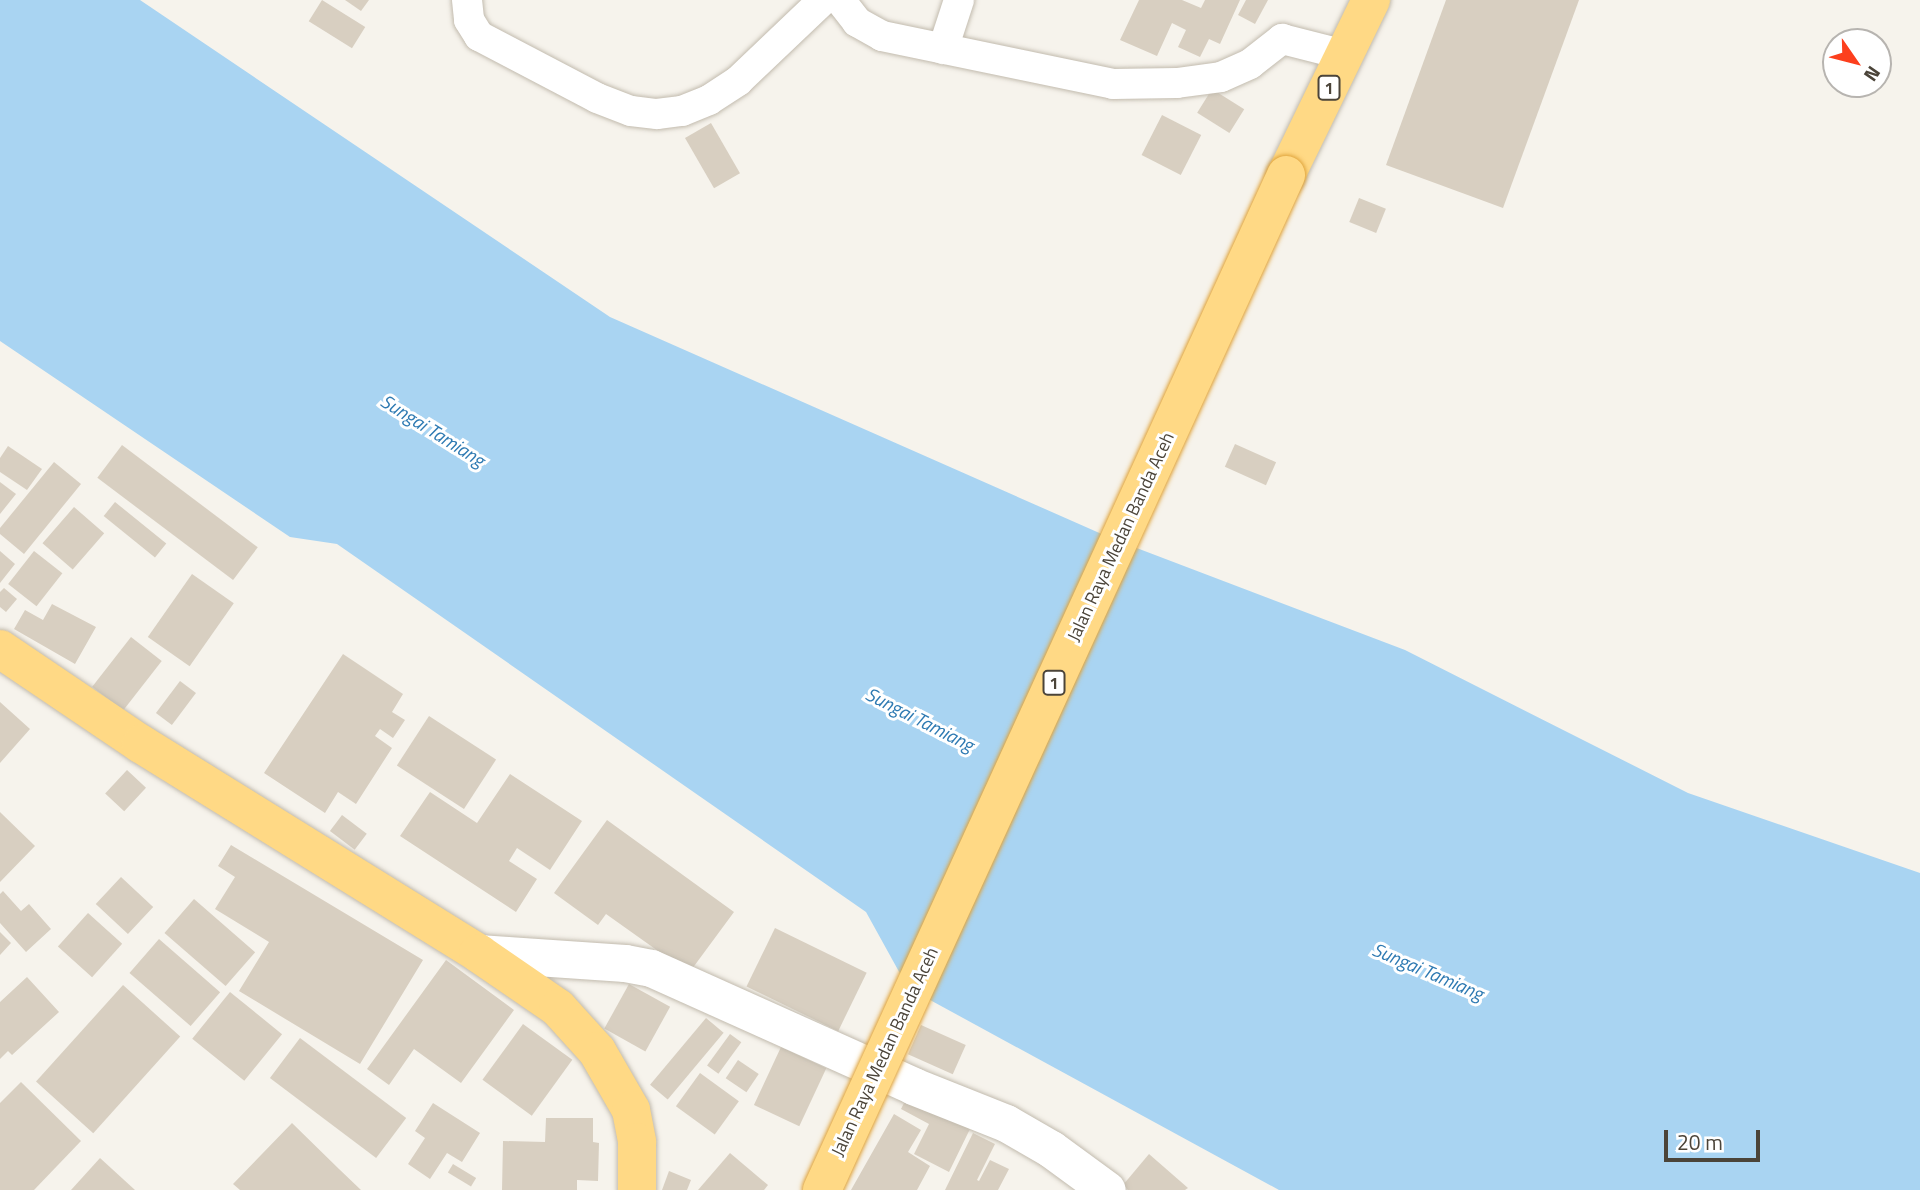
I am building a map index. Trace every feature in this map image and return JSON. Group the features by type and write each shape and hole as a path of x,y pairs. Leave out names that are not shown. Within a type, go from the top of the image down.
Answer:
{"highway":[{"name":"Jalan Raya Medan Banda Aceh","path":"822,1190 1286,175 1371,0"},
{"path":"0,649 141,744 478,953 558,1008 597,1051 631,1110 637,1142 637,1190"}],"street":[{"path":"467,0 469,20 480,36 597,98 631,111 657,114 682,111 709,100 738,81 823,0"},
{"path":"840,0 857,22 882,36 1113,84 1177,83 1221,77 1250,64 1282,39 1345,55"},
{"path":"943,49 959,0"},
{"path":"478,953 625,963 651,968 903,1081 1006,1123 1051,1149 1107,1190"}],"water":[{"name":"Sungai Tamiang","path":"0,0 140,0 610,317 1113,539 1405,650 1688,793 1920,873 1920,1190 1279,1190 908,988 866,912 337,544 290,537 0,341"}],"building":[{"path":"322,0 365,27 352,48 309,21"},
{"path":"345,0 369,0 361,11"},
{"path":"1139,0 1182,0 1201,8 1205,0 1240,0 1220,44 1209,39 1200,57 1178,47 1186,30 1172,23 1157,56 1120,40"},
{"path":"1246,0 1268,0 1255,24 1238,15"},
{"path":"1446,0 1579,0 1503,208 1386,165"},
{"path":"1212,89 1244,109 1229,133 1197,113"},
{"path":"1162,115 1201,135 1181,175 1142,155"},
{"path":"711,123 740,173 714,188 685,138"},
{"path":"1359,198 1386,209 1376,233 1349,222"},
{"path":"1235,444 1276,462 1266,485 1225,467"},
{"path":"122,445 258,547 233,580 97,478"},
{"path":"8,446 42,469 27,490 0,472 0,458"},
{"path":"54,462 81,484 24,554 0,534 0,528"},
{"path":"0,482 16,494 0,514"},
{"path":"115,502 166,544 155,558 104,516"},
{"path":"74,507 104,533 73,569 43,543"},
{"path":"0,551 15,564 0,583"},
{"path":"34,551 62,573 37,606 8,584"},
{"path":"192,574 234,603 190,666 148,637"},
{"path":"4,588 17,599 6,612 0,607 0,592"},
{"path":"52,604 96,627 75,664 14,629 25,610 43,620"},
{"path":"131,637 162,661 123,711 92,687"},
{"path":"343,654 403,694 392,712 405,720 393,738 380,729 375,736 392,748 356,804 338,792 325,813 264,773"},
{"path":"180,681 196,693 172,725 156,713"},
{"path":"0,702 30,729 0,763"},
{"path":"429,716 496,760 464,809 397,765"},
{"path":"127,770 146,788 124,811 105,793"},
{"path":"510,774 582,821 550,870 517,848 509,861 537,879 516,912 400,836 430,792 477,823"},
{"path":"0,812 35,846 0,882"},
{"path":"342,815 367,834 355,850 330,831"},
{"path":"607,820 734,912 689,973 606,914 598,925 554,893"},
{"path":"231,845 423,960 360,1064 239,991 269,942 215,909 235,877 218,866"},
{"path":"121,877 153,907 128,934 96,904"},
{"path":"3,891 21,911 29,904 51,929 26,952 0,923 0,894"},
{"path":"194,899 255,952 226,986 164,933"},
{"path":"88,913 122,944 92,977 58,946"},
{"path":"775,928 867,973 838,1031 747,986"},
{"path":"0,932 11,943 0,955"},
{"path":"159,939 220,992 191,1026 129,973"},
{"path":"446,960 514,1010 461,1083 414,1049 389,1085 367,1069"},
{"path":"27,977 59,1012 12,1055 8,1051 0,1059 0,1002"},
{"path":"629,984 670,1007 645,1051 604,1029"},
{"path":"123,985 180,1037 93,1133 36,1082"},
{"path":"230,992 282,1034 244,1081 192,1039"},
{"path":"706,1018 724,1033 668,1099 650,1085"},
{"path":"523,1024 572,1060 532,1116 482,1080"},
{"path":"921,1025 966,1045 953,1074 908,1054"},
{"path":"730,1034 741,1042 718,1074 707,1066"},
{"path":"300,1038 406,1118 376,1158 270,1078"},
{"path":"781,1047 826,1068 799,1126 754,1105"},
{"path":"738,1060 759,1074 746,1092 726,1078"},
{"path":"700,1073 739,1101 715,1134 676,1106"},
{"path":"21,1082 81,1141 34,1190 0,1190 0,1103"},
{"path":"907,1097 970,1129 949,1172 914,1154 929,1124 901,1109"},
{"path":"433,1103 480,1133 462,1162 447,1153 430,1179 408,1164 425,1138 415,1131"},
{"path":"894,1114 921,1130 908,1152 930,1166 917,1190 851,1190"},
{"path":"546,1118 593,1118 593,1142 599,1143 598,1181 577,1180 577,1190 502,1190 503,1141 545,1142"},
{"path":"292,1123 361,1190 240,1190 233,1184"},
{"path":"973,1133 995,1144 977,1180 979,1181 990,1160 1009,1169 998,1190 945,1190"},
{"path":"730,1153 768,1185 764,1190 698,1190"},
{"path":"1149,1154 1188,1188 1128,1190 1123,1185"},
{"path":"100,1158 135,1190 71,1190"},
{"path":"453,1164 476,1178 471,1186 448,1173"},
{"path":"669,1171 691,1180 687,1190 662,1190"}]}
